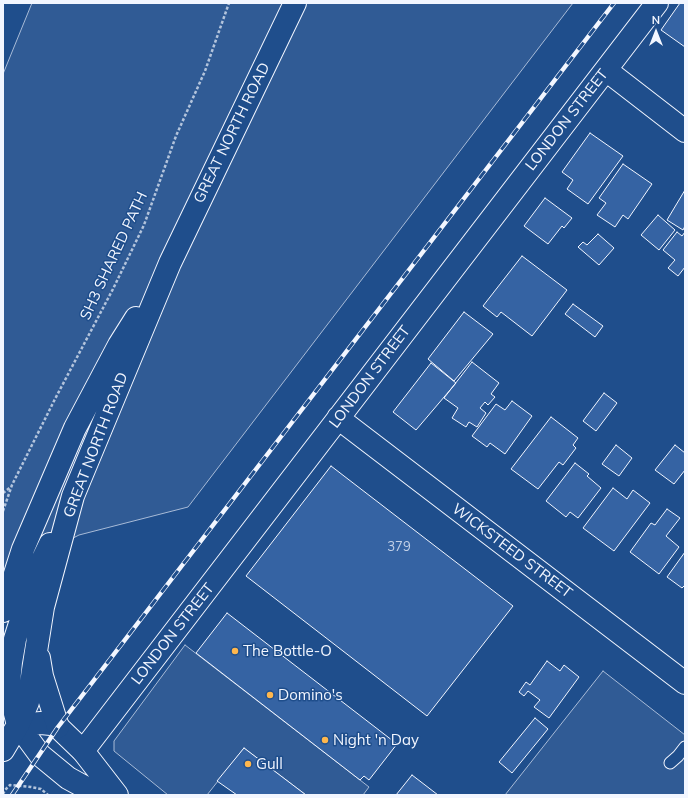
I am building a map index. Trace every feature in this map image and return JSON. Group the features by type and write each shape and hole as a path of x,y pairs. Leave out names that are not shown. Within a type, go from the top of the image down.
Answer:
{"main road":[{"name":"GREAT NORTH ROAD","path":"18,725 28,702 43,607 73,496 170,264 295,3"},
{"name":"LONDON STREET","path":"82,751 657,3"},
{"path":"606,70 685,131"},
{"name":"GREAT NORTH ROAD","path":"3,611 23,549 76,428 119,345 170,264"},
{"name":"WICKSTEED STREET","path":"338,418 685,683"},
{"path":"73,496 36,573 15,639 9,683 18,725 40,754 68,778 99,795"},
{"path":"37,645 42,676 58,727"},
{"path":"18,725 41,723 51,724 58,727 82,751 117,795"},
{"path":"3,750 18,725"}],"lane":[{"path":"670,763 678,756 685,746"}],"path":[{"name":"SH3 SHARED PATH","path":"3,511 12,485 55,399 114,289 144,225 176,136 205,71 229,3"},
{"path":"3,493 12,485"},
{"path":"3,794 10,785 41,789 48,795"}],"shaded area":[{"path":"32,3 573,3 188,507 79,535 3,574 3,74"},
{"path":"185,645 369,787 363,795 306,795 244,748 207,795 168,795 114,751 114,741"},
{"path":"603,671 685,735 685,795 505,795"}],"building":[{"path":"680,3 685,3 685,47 661,30"},
{"path":"590,133 623,156 588,204 567,189 573,180 562,172"},
{"path":"623,164 652,184 628,219 623,215 615,227 597,215 606,203 599,198"},
{"path":"685,190 685,226 683,230 667,220"},
{"path":"545,198 572,218 564,228 562,226 548,244 524,226"},
{"path":"658,215 675,230 659,250 641,235"},
{"path":"677,232 682,236 685,232 685,267 678,276 668,268 675,260 663,250"},
{"path":"598,234 614,248 599,265 578,247 583,242 587,245"},
{"path":"522,256 567,290 532,336 501,312 497,317 483,306"},
{"path":"573,304 603,326 595,337 565,314"},
{"path":"464,312 493,334 454,381 428,359"},
{"path":"472,362 499,383 491,394 495,397 488,405 485,402 480,408 486,413 477,427 469,422 466,427 452,418 458,408 444,398"},
{"path":"431,363 456,383 416,430 393,412"},
{"path":"604,393 617,403 596,431 583,421"},
{"path":"512,401 532,416 505,454 490,443 487,447 472,436 496,404 505,410"},
{"path":"551,417 578,438 573,445 576,448 563,465 559,462 538,489 511,469"},
{"path":"616,445 632,458 619,476 602,464"},
{"path":"675,445 685,453 685,470 674,484 655,470"},
{"path":"575,463 589,474 587,476 601,488 578,518 570,512 566,517 546,501"},
{"path":"331,466 513,606 427,716 246,576"},
{"path":"613,488 627,499 633,490 650,503 614,551 583,528"},
{"path":"667,509 680,518 666,536 679,547 659,574 630,552 651,523 655,525"},
{"path":"685,552 685,585 682,588 667,577"},
{"path":"227,613 397,744 369,780 364,776 360,780 196,653"},
{"path":"547,661 560,671 564,665 579,677 549,718 534,707 540,700 528,691 524,696 519,692 526,682 530,685"},
{"path":"535,718 548,729 512,773 499,762"},
{"name":"Gull","path":"244,748 306,795 237,795 217,781"},
{"path":"412,775 438,795 396,795"}],"railway":[{"path":"12,795 58,727 614,3"}],"place":[{"name":"The Bottle-O","path":"235,651"},
{"name":"Domino's","path":"270,695"},
{"name":"Night 'n Day","path":"325,740"},
{"name":"Gull","path":"248,764"}]}
